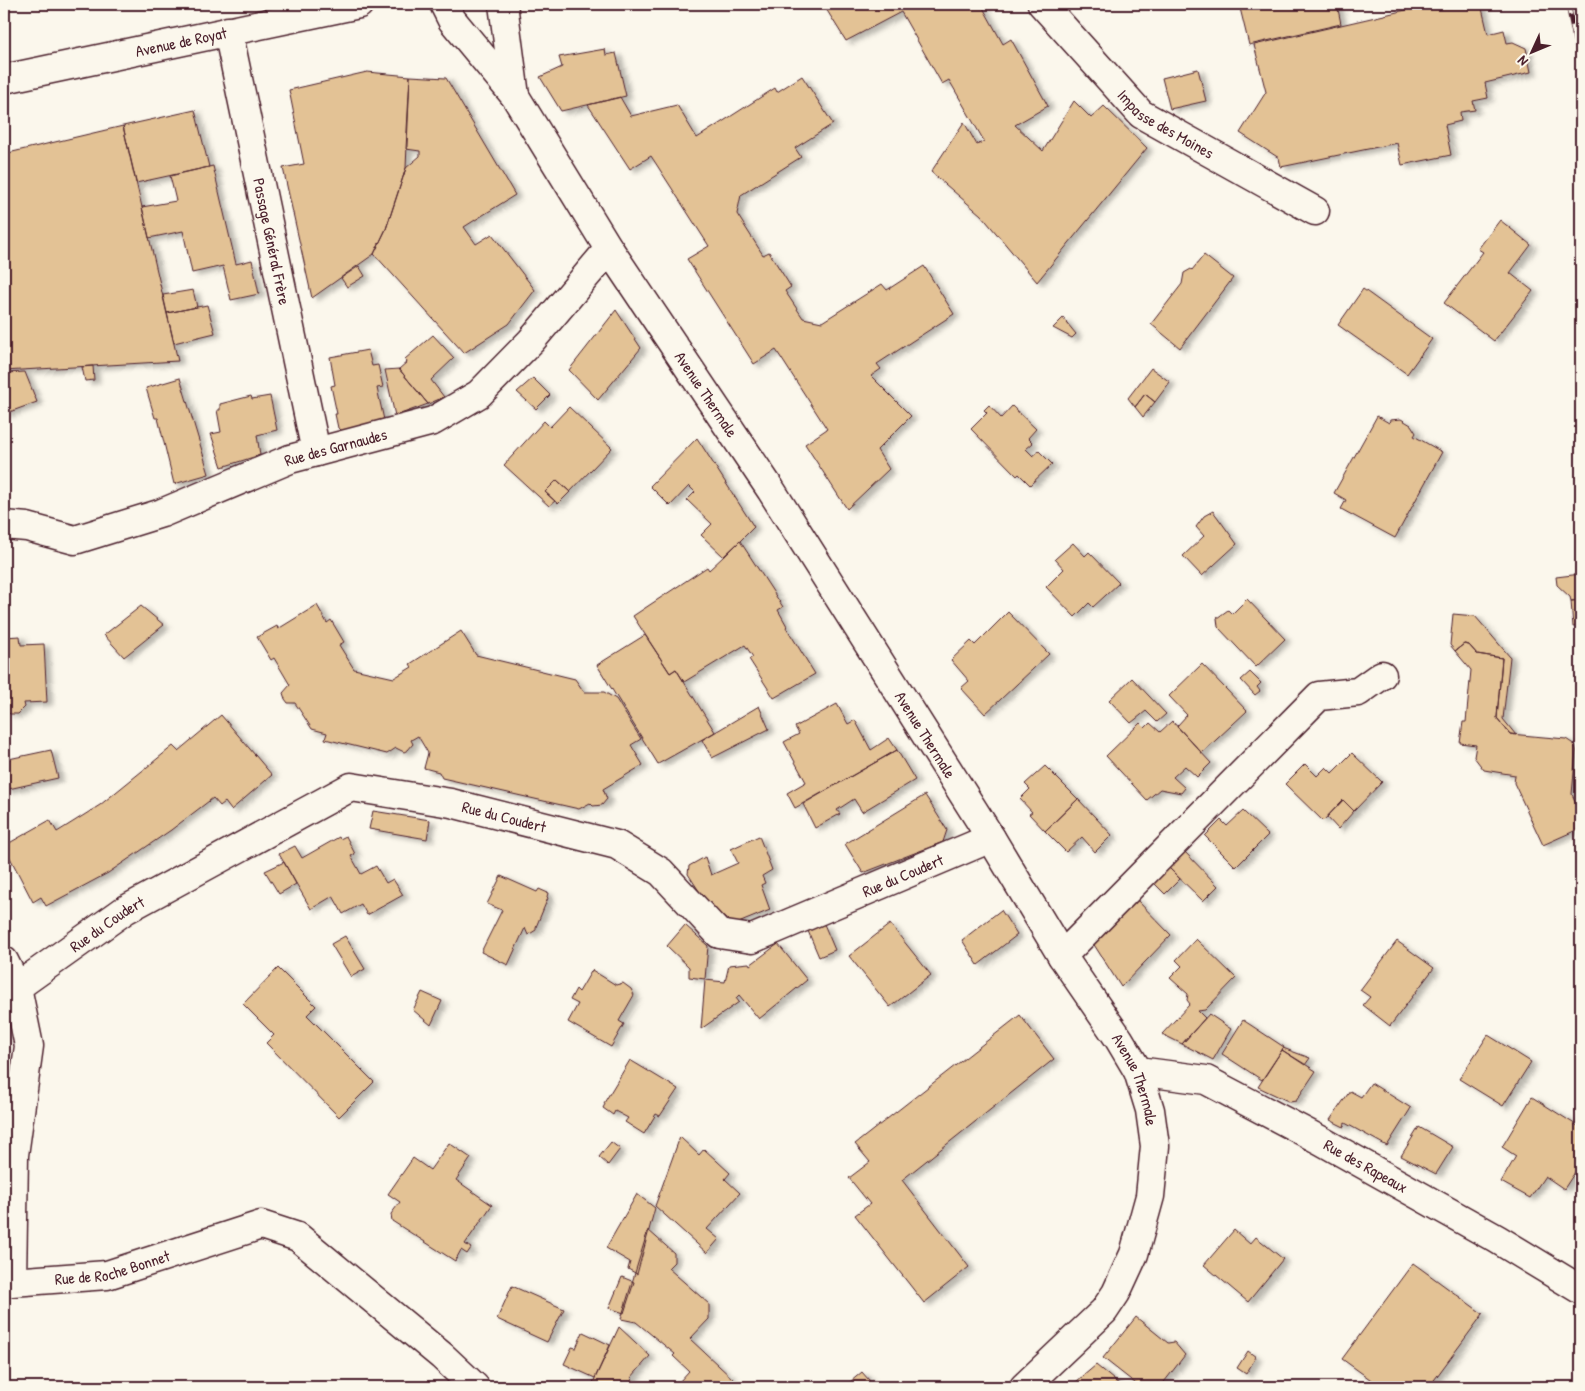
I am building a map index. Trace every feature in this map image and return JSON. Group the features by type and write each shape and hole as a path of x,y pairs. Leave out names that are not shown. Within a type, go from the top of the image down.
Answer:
{"street":[{"name":"Avenue de Royat","path":"4,79 359,4"},
{"name":"Avenue Thermale","path":"444,4 452,20 515,96 608,249 771,490 991,838 1062,956 1120,1039 1138,1071 1150,1110 1155,1146 1150,1196 1134,1254 1116,1293 1104,1311 1024,1387"},
{"name":"Avenue Thermale","path":"503,4 515,96"},
{"name":"Impasse des Moines","path":"1042,4 1141,114 1315,211"},
{"name":"Passage Général Frère","path":"228,31 316,452"},
{"name":"Rue des Garnaudes","path":"4,525 28,528 75,540 162,514 290,459 433,421 480,394 531,341 608,249"},
{"path":"1062,956 1319,696 1358,692 1382,675"},
{"name":"Rue du Coudert","path":"17,987 125,910 351,787 452,803 618,845 661,872 719,934 752,939 991,838"},
{"name":"Rue de Roche Bonnet","path":"4,961 17,987 29,1046 14,1155 8,1282 107,1274 262,1225 298,1237 442,1356 475,1387"},
{"name":"Rue des Rapeaux","path":"1138,1071 1206,1080 1320,1140 1497,1239 1581,1290"}],"building":[{"path":"823,4 981,4 1003,44 1011,39 1048,106 1015,125 1043,151 1074,101 1091,118 1104,106 1147,148 1037,282 981,215 931,172 964,122 977,145 984,141 949,80 942,84 901,12 846,41"},
{"path":"1239,4 1337,4 1341,24 1249,45"},
{"path":"1432,4 1481,4 1488,34 1504,30 1507,43 1513,42 1526,48 1531,72 1485,83 1488,98 1473,101 1475,110 1460,112 1461,121 1445,125 1451,155 1402,165 1397,143 1281,167 1279,158 1240,133 1266,92 1254,45"},
{"path":"605,49 606,55 616,53 626,96 561,111 540,77 562,67 559,57"},
{"path":"1198,69 1206,101 1170,109 1162,78"},
{"path":"367,72 410,76 406,168 386,229 374,254 312,298 283,168 304,164 289,90"},
{"path":"410,76 446,78 515,195 464,227 476,244 492,234 535,290 509,324 464,353 374,254 386,229 406,168 420,156 420,151 406,149"},
{"path":"802,76 833,124 795,148 801,157 741,195 737,214 763,255 769,252 791,287 785,291 803,318 822,322 882,284 887,290 924,266 954,314 877,364 881,369 871,376 911,416 877,450 889,469 847,509 805,444 827,429 776,350 754,364 687,259 709,246 651,156 630,169 588,105 620,97 631,116 677,105 697,138 775,88 777,92"},
{"path":"195,110 209,167 136,183 123,126"},
{"path":"123,126 178,361 4,371 4,154"},
{"path":"213,166 236,264 252,260 259,294 231,300 223,266 192,273 183,231 149,238 142,207 176,201 170,176"},
{"path":"1500,220 1531,245 1510,273 1533,291 1494,341 1444,303 1483,252 1478,249"},
{"path":"1204,255 1233,278 1180,348 1151,324 1182,284 1184,273 1192,270"},
{"path":"359,266 365,276 347,287 341,278"},
{"path":"1363,289 1432,339 1407,374 1338,325"},
{"path":"193,290 197,307 167,313 163,295"},
{"path":"207,305 215,333 174,343 167,313"},
{"path":"616,310 641,348 598,400 569,370"},
{"path":"1063,318 1076,334 1072,338 1053,328"},
{"path":"433,335 454,358 431,380 444,397 428,404 399,369 407,362 405,359"},
{"path":"368,350 372,366 378,365 383,387 377,388 384,420 341,431 338,428 335,414 337,414 331,386 335,385 330,357"},
{"path":"93,366 94,380 85,381 82,367"},
{"path":"1151,368 1170,382 1155,402 1145,394 1135,407 1128,398"},
{"path":"399,369 428,404 395,416 385,370"},
{"path":"25,372 37,402 4,414 4,373"},
{"path":"180,378 209,474 174,484 158,418 155,418 146,388"},
{"path":"533,378 550,395 536,409 517,392"},
{"path":"1145,394 1155,402 1143,417 1135,407"},
{"path":"251,396 252,399 270,396 277,430 257,435 260,455 222,467 211,434 221,432 217,410 220,410 220,404"},
{"path":"989,405 1001,418 1012,406 1036,429 1028,438 1033,443 1026,449 1033,456 1039,451 1052,464 1030,485 1019,474 1017,476 971,429 987,413 984,410"},
{"path":"569,407 612,448 570,492 557,480 545,492 555,501 549,506 504,465 544,421 550,427"},
{"path":"1377,416 1389,423 1390,420 1401,419 1411,425 1416,433 1414,436 1442,452 1395,538 1341,509 1346,500 1334,493"},
{"path":"697,438 754,527 724,557 701,535 712,524 687,500 695,492 689,486 670,506 650,486"},
{"path":"557,480 570,492 558,504 545,492"},
{"path":"1213,511 1237,544 1202,576 1183,556 1204,536 1196,527 1204,516"},
{"path":"740,541 783,607 778,610 786,627 815,674 774,698 749,659 753,657 745,645 684,682 676,669 670,673 633,616 707,567 709,570"},
{"path":"1073,543 1085,556 1089,552 1119,583 1093,607 1089,603 1075,617 1046,587 1064,569 1055,559"},
{"path":"1581,574 1581,600 1571,601 1570,597 1557,585 1556,577"},
{"path":"1247,599 1285,639 1256,667 1218,627 1217,618 1228,610 1232,614"},
{"path":"1581,600 1581,626 1573,627 1571,601"},
{"path":"317,605 327,623 331,620 344,642 339,645 354,669 394,678 412,667 410,664 461,631 476,655 575,679 584,692 604,692 616,699 641,739 631,745 643,765 603,789 607,799 602,805 593,806 590,803 579,809 442,778 439,772 424,768 428,753 418,736 411,740 413,744 408,750 404,752 396,748 387,754 325,739 327,733 312,729 295,703 288,703 285,699 283,693 290,685 274,658 271,660 257,637 277,626 278,629"},
{"path":"141,606 164,625 124,657 104,635"},
{"path":"1008,612 1049,654 985,714 961,688 969,681 951,660 971,641 975,645"},
{"path":"1453,614 1475,616 1510,657 1503,719 1516,735 1510,734 1497,718 1502,658 1477,654 1469,645 1464,644 1455,651 1450,645"},
{"path":"645,635 670,673 676,669 715,732 658,764 597,665"},
{"path":"20,636 21,645 44,644 47,702 24,703 25,707 18,714 10,714 4,709 4,637"},
{"path":"1464,644 1469,645 1477,654 1502,658 1497,718 1510,734 1566,739 1575,745 1572,794 1581,815 1581,828 1543,845 1514,783 1515,775 1484,770 1474,757 1476,745 1460,743 1463,722 1466,722 1471,670 1455,651"},
{"path":"1202,664 1247,711 1202,753 1177,726 1187,715 1169,696"},
{"path":"1250,672 1261,683 1257,687 1260,691 1255,695 1241,680"},
{"path":"1132,678 1166,714 1157,722 1146,711 1131,723 1109,700"},
{"path":"837,704 848,724 855,720 871,750 889,738 897,750 795,808 787,793 806,782 784,742 799,734 795,727"},
{"path":"759,706 769,729 712,758 702,740"},
{"path":"221,715 272,775 231,810 225,802 220,806 213,798 171,830 108,873 46,906 41,897 33,902 4,846 50,820 57,832 100,805 173,746 178,751"},
{"path":"1172,721 1211,763 1197,777 1185,766 1173,777 1185,788 1181,793 1160,789 1147,800 1106,756 1140,723 1145,728 1150,723 1160,732"},
{"path":"51,750 58,778 4,790 4,760"},
{"path":"897,750 915,780 862,812 854,799 837,810 840,814 815,828 803,804"},
{"path":"1352,753 1382,782 1354,811 1343,800 1323,821 1285,784 1305,764 1317,776 1326,767 1332,773"},
{"path":"1045,766 1078,799 1045,831 1029,814 1032,812 1020,799 1030,789 1025,784"},
{"path":"925,795 947,830 943,842 863,873 845,844"},
{"path":"1078,799 1112,835 1095,852 1082,837 1066,852 1045,831"},
{"path":"1343,800 1354,811 1338,829 1327,817"},
{"path":"373,811 430,820 427,839 369,829"},
{"path":"1243,811 1268,835 1236,867 1205,836 1221,820 1227,826"},
{"path":"346,836 355,854 351,856 361,874 376,866 386,883 393,879 403,895 367,915 361,904 343,914 333,896 311,909 279,854 295,846 302,858 339,837 340,839"},
{"path":"759,836 772,870 762,876 765,883 761,885 770,910 736,924 712,911 688,874 689,866 705,857 711,875 738,863 731,849"},
{"path":"1182,849 1218,886 1203,901 1166,865"},
{"path":"284,862 296,884 279,894 265,871"},
{"path":"1166,865 1180,879 1165,894 1151,880"},
{"path":"501,876 537,892 539,889 548,893 548,898 536,930 528,935 525,928 508,965 481,952 502,910 487,904"},
{"path":"1134,897 1171,935 1121,987 1091,940"},
{"path":"1001,910 1017,935 978,965 962,940"},
{"path":"824,924 835,950 819,957 808,931"},
{"path":"890,924 931,975 890,1007 849,956"},
{"path":"685,925 708,946 705,979 689,977 689,967 667,946"},
{"path":"345,936 365,969 351,977 331,944"},
{"path":"1196,939 1236,978 1205,1010 1198,1011 1205,1018 1182,1044 1162,1034 1190,1004 1187,1000 1188,994 1170,978 1182,966 1176,960"},
{"path":"1397,941 1434,968 1390,1026 1363,1005 1370,997 1360,990"},
{"path":"778,944 807,980 759,1019 739,995 736,998 739,1002 701,1029 705,980 725,982 729,965 749,963 750,965"},
{"path":"278,968 316,1006 307,1015 374,1082 339,1117 266,1043 274,1035 243,1004"},
{"path":"592,970 616,985 623,983 631,989 634,995 619,1021 624,1024 611,1047 568,1022 578,1004 570,1000 576,989 579,992"},
{"path":"422,992 442,1001 431,1025 413,1010"},
{"path":"1209,1014 1231,1029 1213,1060 1182,1044"},
{"path":"1020,1015 1054,1059 902,1180 969,1267 924,1303 855,1215 870,1204 849,1178 870,1162 855,1144"},
{"path":"1243,1020 1284,1047 1262,1080 1222,1054"},
{"path":"1488,1035 1531,1062 1503,1106 1459,1079"},
{"path":"1283,1048 1310,1058 1305,1065 1282,1050"},
{"path":"1282,1050 1316,1071 1296,1101 1290,1102 1258,1087"},
{"path":"630,1060 678,1089 660,1116 656,1114 644,1134 625,1122 628,1118 615,1111 613,1115 603,1108 604,1103"},
{"path":"1371,1083 1411,1108 1387,1146 1345,1123 1344,1127 1330,1120 1350,1091 1361,1097"},
{"path":"1532,1097 1581,1128 1581,1163 1564,1189 1545,1176 1530,1198 1501,1182 1516,1156 1502,1147"},
{"path":"1419,1127 1453,1147 1436,1174 1401,1156"},
{"path":"680,1137 699,1155 704,1149 730,1173 725,1179 740,1193 707,1229 719,1239 707,1253 655,1206"},
{"path":"611,1142 620,1149 608,1165 599,1157"},
{"path":"449,1143 471,1158 456,1180 492,1205 465,1244 471,1248 467,1254 461,1250 455,1261 392,1221 391,1214 400,1202 388,1194 413,1158 430,1170"},
{"path":"637,1194 655,1208 637,1274 628,1269 630,1262 606,1248"},
{"path":"648,1230 674,1253 674,1262 668,1268 709,1304 709,1319 690,1339 733,1379 725,1387 684,1387 679,1382 689,1371 673,1356 675,1354 636,1322 621,1319"},
{"path":"1234,1230 1250,1244 1256,1237 1283,1259 1248,1302 1204,1265"},
{"path":"1413,1263 1483,1314 1429,1387 1381,1387 1342,1359"},
{"path":"622,1277 634,1282 624,1313 609,1308"},
{"path":"512,1286 564,1309 547,1342 497,1319"},
{"path":"1136,1317 1168,1343 1174,1342 1185,1355 1162,1387 1140,1387 1103,1358"},
{"path":"619,1327 650,1356 631,1378 640,1387 591,1387"},
{"path":"583,1332 610,1345 595,1378 564,1364 572,1347 576,1348"},
{"path":"1248,1351 1256,1357 1246,1374 1237,1368"},
{"path":"1096,1365 1120,1385 1118,1387 1070,1387"},
{"path":"862,1372 875,1387 844,1387"}],"railway":[{"path":"1568,4 1581,68"}]}
